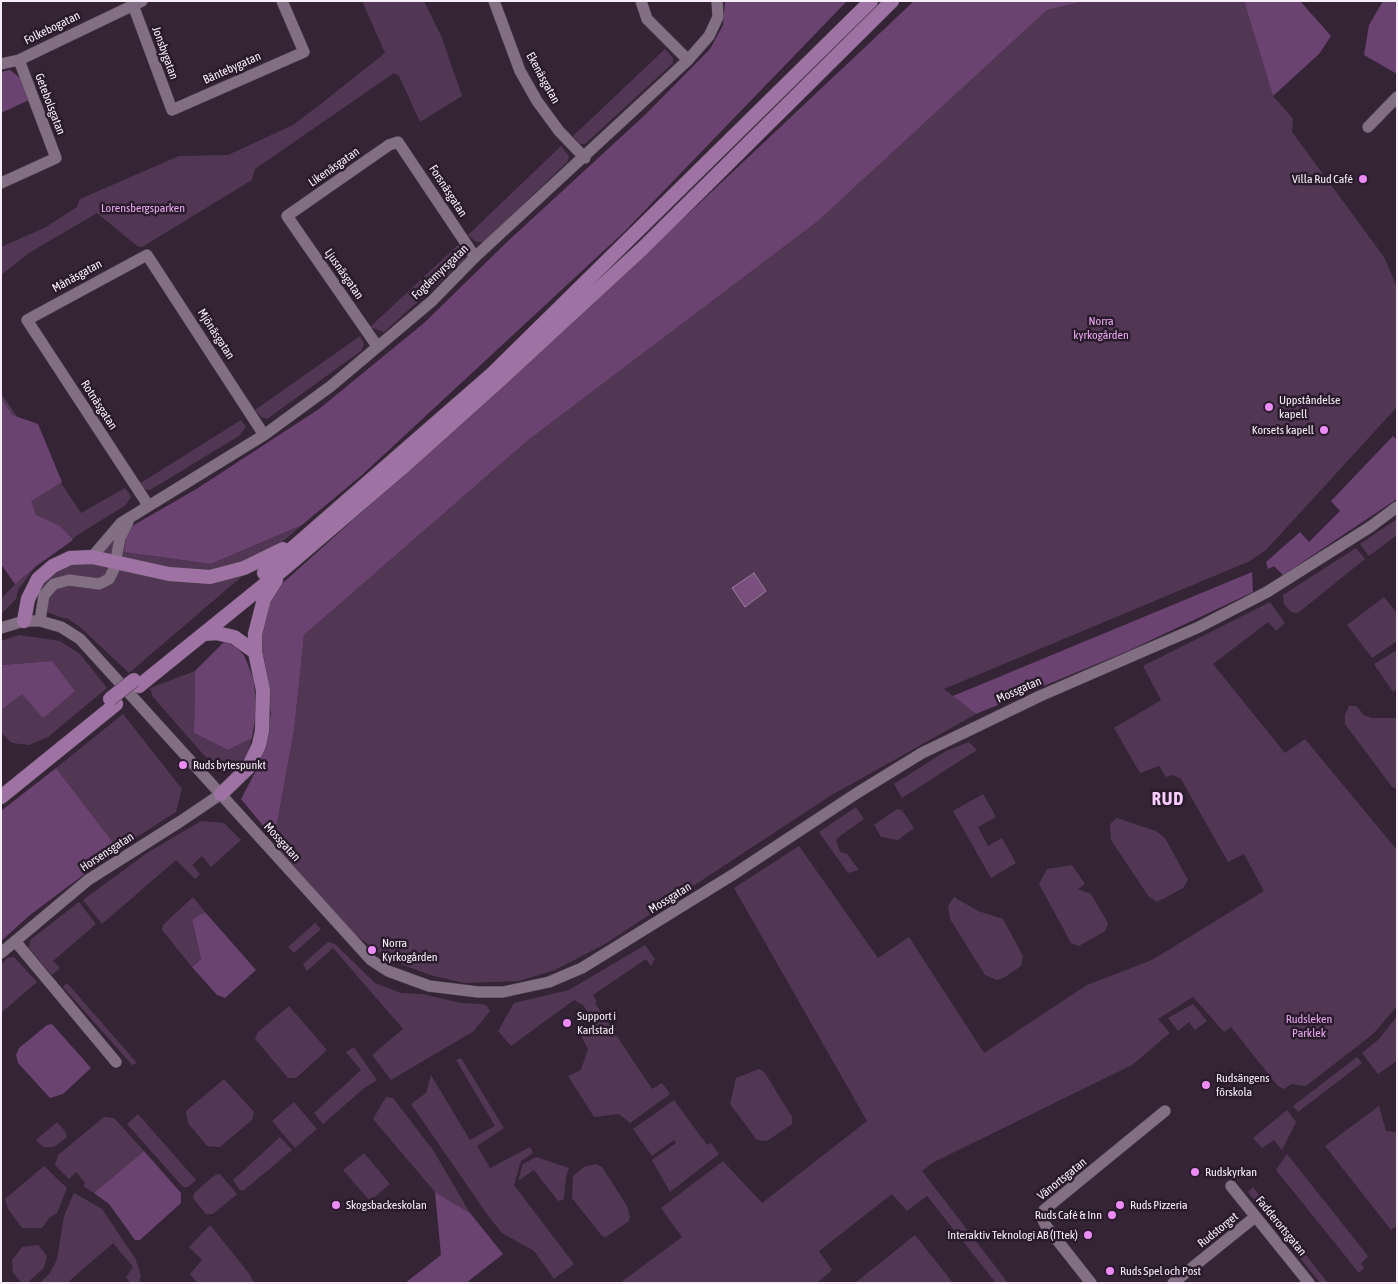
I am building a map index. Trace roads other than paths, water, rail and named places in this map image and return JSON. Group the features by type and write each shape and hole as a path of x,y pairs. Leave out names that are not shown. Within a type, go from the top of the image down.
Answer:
{"main road":[{"path":"1,797 136,683 492,374 871,1"},
{"path":"136,683 204,634 401,469 642,248 892,1"},
{"path":"24,621 30,592 44,572 70,558 92,558 169,574 210,577 244,568 310,533"},
{"path":"221,794 248,768 259,745 262,731 263,690 255,652 258,618 264,599 285,568"},
{"path":"204,634 216,633 234,637 255,652"},
{"path":"1,784 113,702"}],"street":[{"name":"Bäntebygatan","path":"172,110 304,52 282,1"},
{"name":"Ekenäsgatan","path":"494,1 520,71 537,101 559,131 585,158"},
{"path":"642,1 647,19 688,60"},
{"name":"Fogdemyrsgatan","path":"92,558 101,549 114,530 134,514 264,435 331,386 432,301 475,257 585,158 688,60 708,36 718,17 717,1"},
{"name":"Folkebogatan","path":"1,64 19,60 138,3"},
{"name":"Jonsbygatan","path":"138,3 172,110"},
{"name":"Getebolsgatan","path":"1,183 56,158 19,60"},
{"path":"1368,127 1397,97"},
{"name":"Likenäsgatan","path":"287,216 389,145 398,142"},
{"name":"Forsnäsgatan","path":"398,142 475,257"},
{"name":"Ljusnäsgatan","path":"287,216 377,346"},
{"name":"Mjönäsgatan","path":"141,256 145,254 149,256 264,435"},
{"name":"Månäsgatan","path":"27,320 141,256"},
{"name":"Rotnäsgatan","path":"27,320 148,505"},
{"name":"Mossgatan","path":"24,621 40,621 61,627 80,639 342,930 372,960 388,971 429,986 478,992 503,992 549,982 582,968 922,753 1040,696 1200,627 1268,592 1370,527 1397,507"},
{"name":"Fogdemyrsgatan","path":"40,621 44,595 54,584 69,580 92,584 105,582 112,575 120,538 134,514"},
{"path":"1,628 24,621"},
{"name":"Horsensgatan","path":"1,953 88,880 221,794"},
{"path":"15,941 116,1062"},
{"name":"Vänortsgatan","path":"1091,1283 1041,1216 1044,1210 1165,1111"},
{"name":"Fadderortsgatan","path":"1231,1186 1309,1283"},
{"name":"Rudstorget","path":"1173,1283 1256,1217"}],"place":[{"name":"Villa Rud Café","path":"1363,179"},
{"name":"Uppståndelse kapell","path":"1269,407"},
{"name":"Korsets kapell","path":"1324,430"},
{"name":"Ruds bytespunkt","path":"183,765"},
{"name":"Norra Kyrkogården","path":"372,950"},
{"name":"Support i Karlstad","path":"567,1023"},
{"name":"Rudsängens förskola","path":"1206,1085"},
{"name":"Rudskyrkan","path":"1195,1172"},
{"name":"Skogsbackeskolan","path":"336,1205"},
{"name":"Ruds Pizzeria","path":"1120,1205"},
{"name":"Ruds Café & Inn","path":"1112,1215"},
{"name":"Interaktiv Teknologi AB (ITtek)","path":"1088,1235"},
{"name":"Ruds Spel och Post","path":"1110,1271"}],"district":[{"name":"RUD","path":"1168,799"}],"park label":[{"name":"Lorensbergsparken","path":"143,208"},
{"name":"Norra kyrkogården","path":"1101,328"},
{"name":"Rudsleken Parklek","path":"1309,1026"}]}
